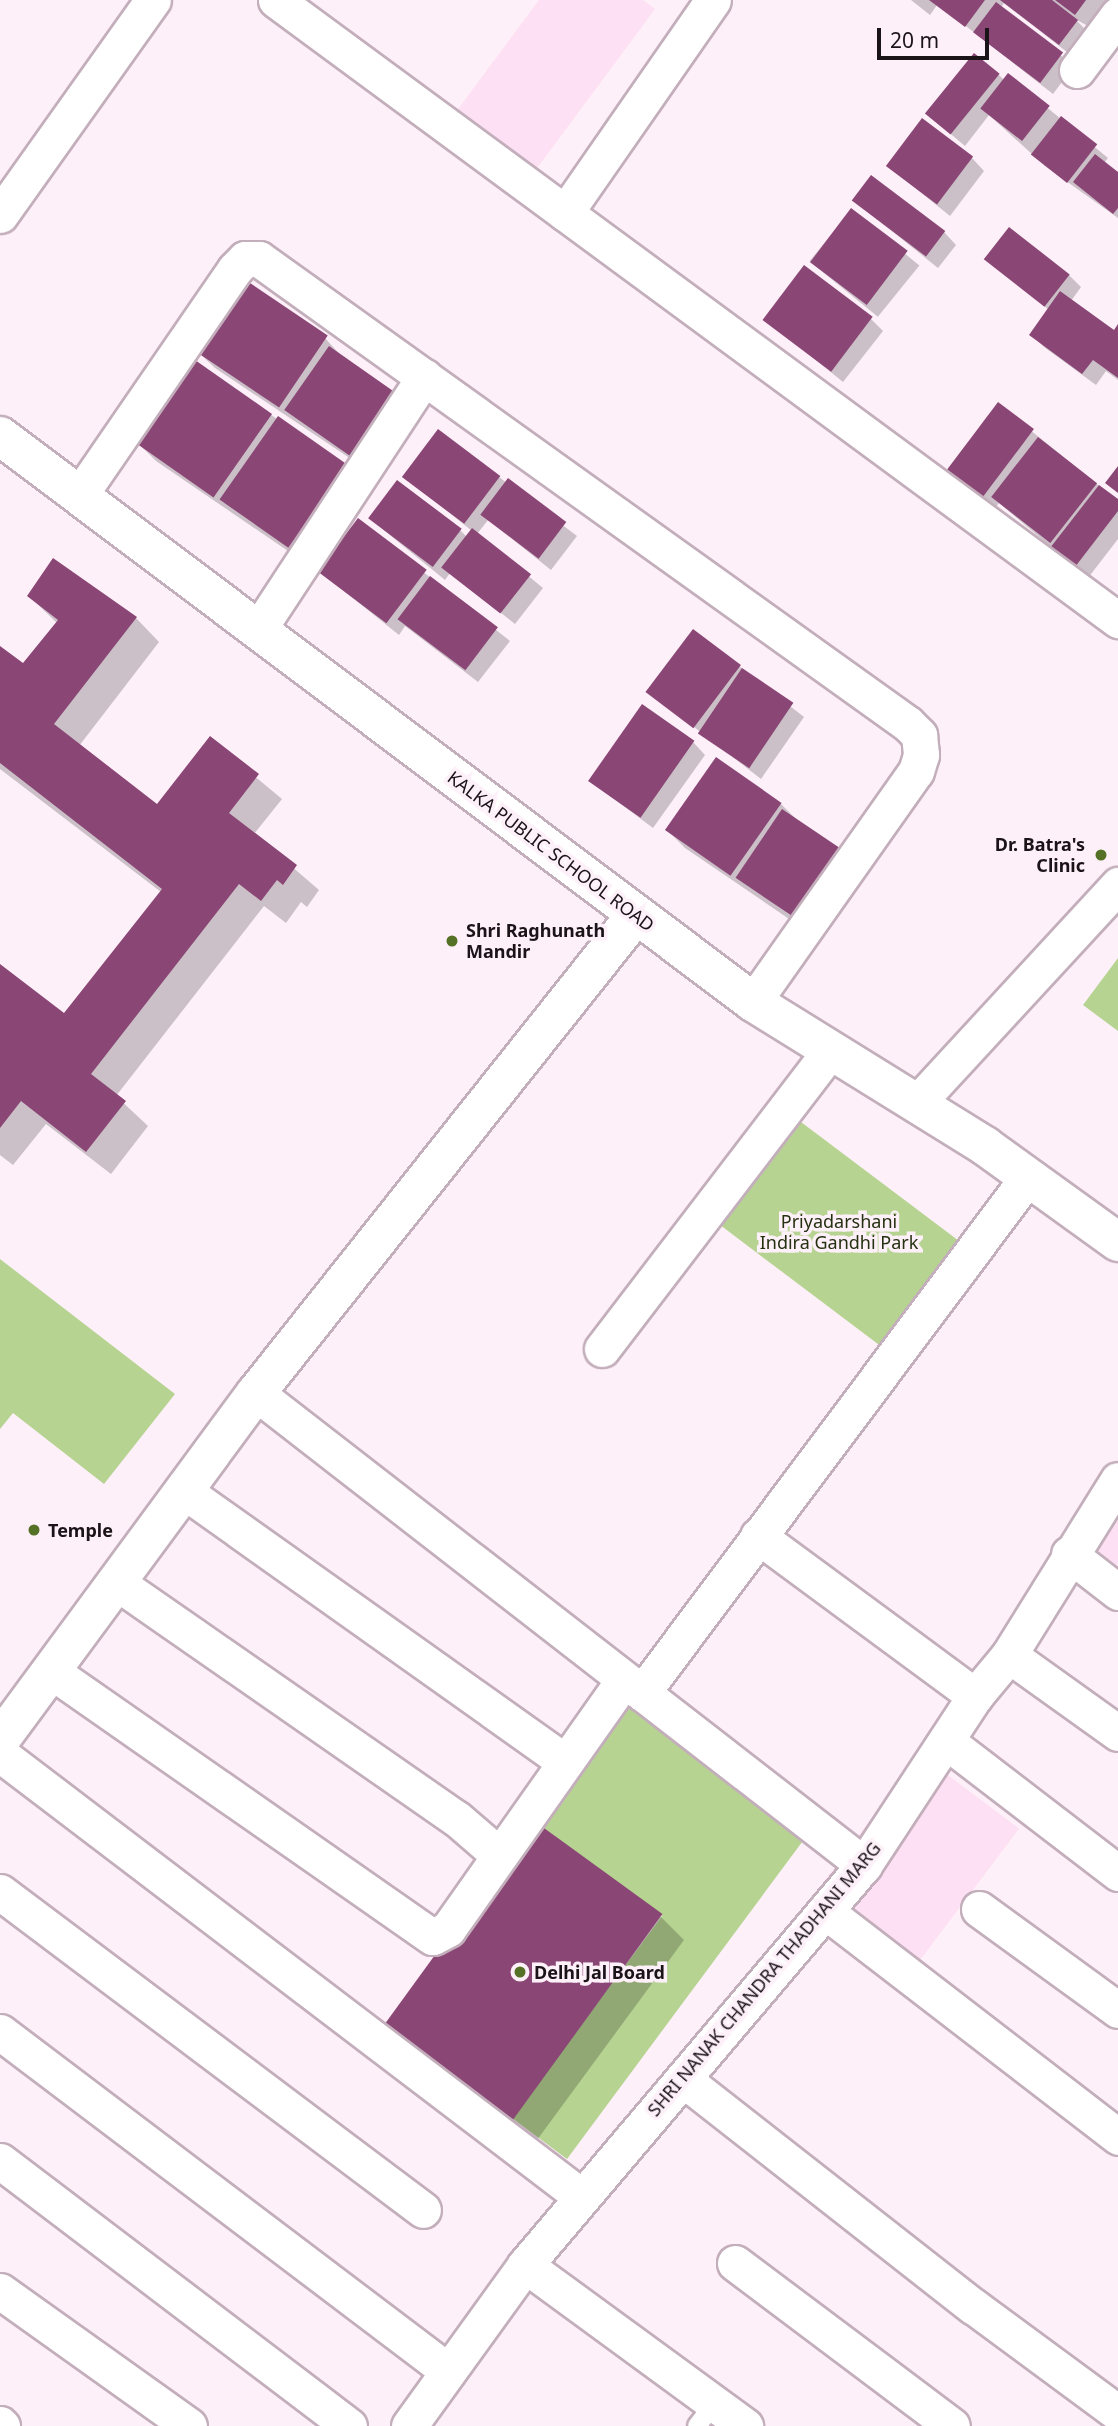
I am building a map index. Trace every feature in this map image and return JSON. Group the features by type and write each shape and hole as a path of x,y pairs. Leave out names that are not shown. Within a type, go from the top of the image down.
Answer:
{"street":[{"path":"0,215 153,0"},
{"path":"276,0 565,213 1112,604"},
{"path":"565,213 702,4"},
{"path":"1077,70 1118,15"},
{"path":"79,496 245,259 259,259 273,266 919,735 921,755 916,771 753,1002"},
{"path":"258,630 424,377"},
{"name":"KALKA PUBLIC SCHOOL ROAD","path":"0,436 753,1002 917,1103 1028,1177 1118,1242"},
{"path":"917,1103 1118,885"},
{"path":"0,1740 256,1393 636,915"},
{"path":"602,1349 831,1049"},
{"path":"51,1671 433,1937 448,1929 564,1761 632,1687 758,1536 1028,1177"},
{"path":"256,1393 863,1865"},
{"name":"SHRI NANAK CHANDRA THADHANI MARG","path":"409,2426 525,2264 863,1865 975,1696 1009,1655 1069,1554 1118,1480"},
{"path":"184,1491 564,1761"},
{"path":"758,1536 975,1696"},
{"path":"1069,1554 1118,1592"},
{"path":"116,1582 456,1818 499,1855"},
{"path":"1009,1655 1118,1733"},
{"path":"946,1741 1118,1873"},
{"path":"0,1754 582,2197"},
{"path":"0,1892 423,2210"},
{"path":"979,1909 1118,2010"},
{"path":"825,1911 1118,2137"},
{"path":"0,2032 448,2371"},
{"path":"683,2079 973,2306 1118,2413"},
{"path":"0,2161 349,2426"},
{"path":"735,2263 952,2426"},
{"path":"525,2264 705,2415 744,2426"},
{"path":"0,2291 188,2426"}],"shaded area":[{"path":"539,0 643,0 655,9 529,179 450,120"},
{"path":"1118,1463 1118,1563 1111,1572 1063,1536"},
{"path":"920,1754 1019,1829 898,1989 799,1915"}],"green space":[{"path":"1118,958 1118,1031 1083,1005"},
{"name":"Priyadarshani Indira Gandhi Park","path":"797,1119 961,1242 882,1347 718,1224"},
{"path":"0,1259 175,1394 104,1484 13,1413 0,1429"},
{"path":"629,1689 814,1826 567,2159 512,2118 662,1916 533,1820"}],"building":[{"path":"929,0 985,0 965,27"},
{"path":"1000,0 1052,0 1078,20 1059,45"},
{"path":"1055,0 1086,0 1075,15"},
{"path":"996,2 1063,53 1040,83 973,32"},
{"path":"974,53 1000,74 951,134 925,114"},
{"path":"1008,73 1050,106 1022,141 980,108"},
{"path":"1061,116 1097,144 1067,183 1031,155"},
{"path":"922,118 973,157 937,204 886,166"},
{"path":"1095,154 1118,172 1118,208 1113,214 1073,182"},
{"path":"871,175 945,231 926,257 852,201"},
{"path":"851,208 908,251 867,305 810,262"},
{"path":"1009,227 1070,274 1044,307 984,259"},
{"path":"804,265 873,317 831,372 762,320"},
{"path":"244,279 328,335 279,408 195,351"},
{"path":"1060,291 1114,330 1118,324 1118,378 1093,360 1082,374 1029,335"},
{"path":"329,346 395,392 350,456 284,410"},
{"path":"195,360 272,414 213,497 136,444"},
{"path":"998,402 1034,429 983,497 947,470"},
{"path":"278,416 347,464 288,548 219,500"},
{"path":"438,429 500,476 464,524 402,477"},
{"path":"1038,437 1097,483 1050,543 991,497"},
{"path":"1118,466 1118,493 1105,483"},
{"path":"508,478 566,522 539,559 480,515"},
{"path":"397,480 462,529 433,567 368,518"},
{"path":"1099,485 1118,499 1118,511 1075,567 1050,548"},
{"path":"358,518 427,570 386,623 318,572"},
{"path":"472,528 531,574 500,614 441,567"},
{"path":"53,558 137,617 54,724 157,804 210,736 259,774 229,813 297,865 283,885 277,880 261,901 239,884 91,1074 126,1101 86,1152 21,1101 0,1128 0,964 64,1013 162,889 0,763 0,646 23,663 58,620 27,596"},
{"path":"430,576 498,627 465,670 398,619"},
{"path":"693,629 741,665 693,728 645,692"},
{"path":"742,668 793,703 749,768 698,733"},
{"path":"642,704 694,741 641,818 588,781"},
{"path":"716,757 782,803 730,876 665,830"},
{"path":"782,809 845,851 799,920 736,878"},
{"name":"Delhi Jal Board","path":"533,1820 662,1914 513,2120 384,2025"}],"place":[{"name":"Dr. Batra's Clinic","path":"1101,855"},
{"name":"Shri Raghunath Mandir","path":"452,941"},
{"name":"Temple","path":"34,1530"},
{"name":"Delhi Jal Board","path":"520,1972"}]}
